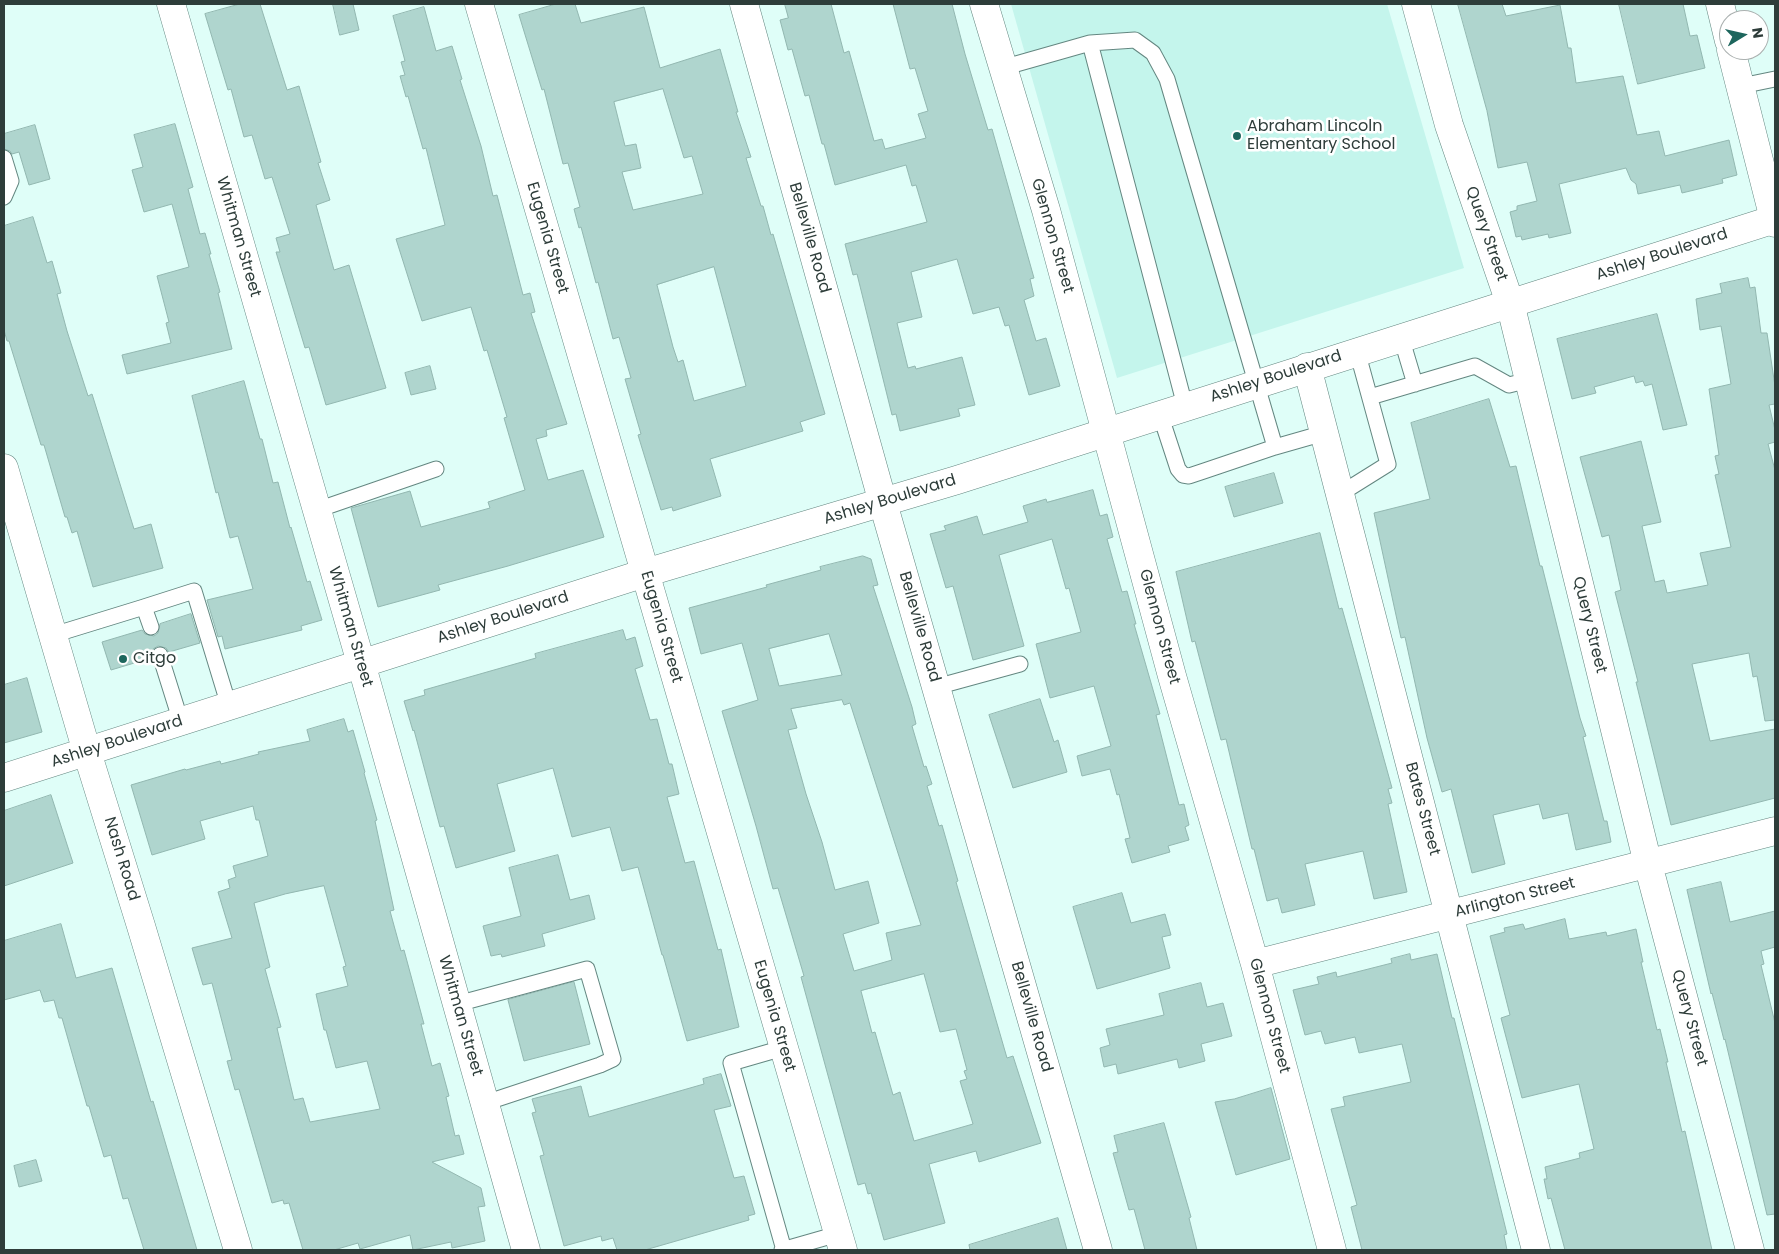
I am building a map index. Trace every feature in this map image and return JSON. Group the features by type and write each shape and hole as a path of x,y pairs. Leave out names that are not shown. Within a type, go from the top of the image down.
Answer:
{"street":[{"name":"Whitman Street","path":"171,4 361,663 526,1250"},
{"name":"Eugenia Street","path":"479,4 840,1242"},
{"name":"Belleville Road","path":"744,4 936,688 1098,1250"},
{"name":"Glennon Street","path":"984,4 1046,210 1172,676 1255,964 1332,1250"},
{"name":"Query Street","path":"1416,4 1449,125 1510,303 1648,864 1750,1250"},
{"path":"1734,60 1775,220"},
{"name":"Ashley Boulevard","path":"4,778 645,573 884,503 1401,337 1775,220"},
{"name":"Bates Street","path":"1307,367 1536,1250"},
{"name":"Nash Road","path":"4,468 87,752 238,1250"},
{"name":"Arlington Street","path":"1255,964 1775,831"}],"lane":[{"path":"1002,68 1090,43 1135,40 1153,53 1167,79 1276,447"},
{"path":"1090,43 1173,410 1178,469 1183,475 1189,476 1324,433"},
{"path":"1741,86 1775,79"},
{"path":"4,158 11,181 4,197"},
{"path":"1401,337 1415,384"},
{"path":"1340,494 1388,464 1357,351"},
{"path":"1370,398 1475,366 1509,386 1528,380"},
{"path":"317,510 436,469"},
{"path":"53,635 194,591 229,706"},
{"path":"144,607 151,627"},
{"path":"160,655 181,722"},
{"path":"936,688 1020,664"},
{"path":"457,1004 587,969 613,1059 485,1103"},
{"path":"783,1048 731,1063 783,1250 840,1242"}],"shaded area":[{"name":"Abraham Lincoln Elementary School","path":"1011,4 1387,4 1464,268 1117,378"}],"building":[{"path":"240,4 260,4 287,90 299,86 321,162 318,163 330,200 316,205 334,270 349,265 386,388 326,405 309,347 305,348 276,252 280,252 276,238 290,234 272,177 265,179 252,135 244,137 231,89 228,90 205,14"},
{"path":"333,4 353,4 359,30 340,35"},
{"path":"556,4 575,4 581,23 644,7 660,68 720,49 738,112 736,112 751,157 746,158 771,235 773,234 825,414 800,422 803,431 710,459 721,496 673,511 672,507 661,510 638,435 641,434 625,379 631,378 619,337 613,339 598,282 596,283 581,227 579,228 574,209 580,207 568,163 563,164 544,89 542,90 519,15","holes":["663,89 684,158 692,156 703,194 633,210 622,172 641,168 636,144 625,146 614,102","714,267 746,386 694,401 683,360 678,362 673,347 657,285"]},
{"path":"785,4 831,4 844,53 849,51 874,141 882,139 885,149 926,138 918,114 928,111 915,68 910,69 893,4 952,4 988,130 992,129 1034,278 1030,279 1034,296 1024,300 1036,341 1046,338 1060,386 1029,395 1009,325 1005,326 999,307 973,314 957,259 911,272 922,317 897,323 908,368 915,366 916,369 962,357 975,405 958,409 960,416 900,431 896,414 892,415 857,274 853,275 845,244 927,222 916,185 912,186 906,165 835,185 809,95 805,96 792,49 788,50 780,20 788,18"},
{"path":"1458,4 1502,4 1506,16 1560,5 1568,48 1571,48 1576,83 1623,76 1637,135 1659,131 1665,156 1729,140 1737,175 1722,179 1723,183 1682,193 1680,185 1638,194 1636,184 1631,180 1626,168 1559,184 1571,233 1549,238 1548,234 1522,240 1521,236 1516,237 1510,212 1517,210 1517,206 1537,201 1527,162 1498,168 1487,111"},
{"path":"1619,4 1683,4 1690,36 1697,35 1705,68 1638,84"},
{"path":"424,7 436,51 452,46 462,79 460,80 481,146 493,196 497,195 523,295 530,293 535,312 531,313 567,424 546,430 547,436 536,439 548,480 583,470 604,537 438,585 440,590 378,607 351,508 410,491 421,527 490,508 488,502 525,490 504,418 507,417 487,350 484,351 471,307 422,321 396,239 445,225 426,148 423,149 408,96 406,97 400,76 405,75 401,62 405,61 393,16"},
{"path":"175,124 193,187 188,189 200,234 205,233 211,254 209,254 220,292 218,293 232,349 127,374 122,355 171,343 166,323 169,322 157,276 189,267 172,204 144,212 132,170 143,167 134,135"},
{"path":"35,125 50,179 29,185 19,152 12,154 4,149 4,134"},
{"path":"33,217 47,263 52,261 61,293 57,294 67,331 88,396 92,394 134,529 151,524 163,568 93,587 77,531 72,533 67,517 65,517 44,445 41,445 4,330 4,226"},
{"path":"1748,278 1750,288 1755,287 1761,333 1767,333 1775,386 1775,404 1769,405 1775,430 1775,442 1768,444 1775,470 1775,720 1765,721 1757,676 1753,677 1749,653 1692,664 1710,741 1775,729 1775,798 1671,825 1615,592 1621,590 1609,535 1602,537 1580,457 1641,441 1661,522 1642,526 1655,582 1664,580 1667,593 1708,585 1700,553 1731,547 1715,475 1719,474 1715,456 1719,455 1709,389 1731,384 1721,326 1700,330 1696,299 1722,293 1720,284"},
{"path":"1657,314 1687,425 1663,430 1652,384 1645,386 1643,381 1636,383 1634,376 1594,387 1596,393 1572,399 1557,339"},
{"path":"430,366 436,389 411,395 405,373"},
{"path":"244,381 273,483 278,482 307,582 310,581 322,620 301,626 302,630 225,649 222,636 218,637 207,600 253,589 238,536 230,538 218,492 216,493 192,396"},
{"path":"1489,399 1510,467 1516,466 1540,566 1542,566 1586,736 1583,737 1604,821 1607,821 1611,842 1576,850 1568,813 1543,819 1539,804 1493,815 1505,864 1472,873 1451,789 1442,792 1427,738 1405,637 1401,638 1374,513 1430,499 1411,423"},
{"path":"1274,473 1283,503 1234,517 1225,487"},
{"path":"1093,490 1100,516 1107,514 1113,537 1107,539 1122,592 1127,591 1136,624 1134,624 1160,714 1156,715 1179,805 1184,804 1189,825 1185,827 1189,840 1168,846 1170,852 1132,863 1125,839 1130,838 1119,794 1117,795 1110,769 1082,776 1077,756 1111,746 1094,686 1050,698 1036,644 1081,632 1069,588 1066,589 1052,539 999,555 1024,646 973,660 953,586 946,588 930,534 946,530 944,526 977,516 983,535 1028,522 1023,506 1046,499 1047,502"},
{"path":"1320,533 1339,609 1342,608 1392,788 1388,789 1392,803 1388,804 1407,892 1374,899 1363,851 1305,864 1315,905 1282,913 1278,898 1267,901 1254,849 1252,849 1226,739 1221,740 1195,641 1192,642 1176,572"},
{"path":"863,556 871,559 878,585 873,586 912,707 916,724 912,726 924,767 926,766 932,784 927,786 939,826 942,825 958,881 956,882 1007,1058 1013,1056 1041,1143 979,1162 976,1151 929,1164 945,1223 884,1240 871,1193 868,1194 865,1183 858,1185 801,977 804,976 778,888 773,889 722,711 758,700 742,643 701,654 689,608 767,587 766,585 821,570 820,567","holes":["829,634 842,675 779,686 769,649","842,700 844,705 850,703 921,925 886,933 892,960 854,971 843,934 879,923 868,881 835,890 788,730 797,728 791,709","924,974 940,1032 956,1029 967,1070 964,1071 967,1079 960,1081 973,1124 914,1141 900,1092 893,1095 875,1032 872,1033 861,991"]},
{"path":"191,614 200,643 169,652 166,648 158,646 153,649 151,658 111,670 102,642 142,630 145,634 154,636 158,633 160,624"},
{"path":"623,630 626,640 635,637 643,666 635,669 650,720 657,719 669,764 672,764 679,794 667,797 685,863 694,861 718,950 721,949 739,1027 687,1041 638,867 622,871 610,827 572,837 553,768 497,784 515,851 456,868 444,826 440,827 414,730 404,701 425,695 424,690 536,658 535,654"},
{"path":"27,678 42,732 4,743 4,685"},
{"path":"1040,699 1054,742 1058,740 1067,772 1013,788 989,715"},
{"path":"344,719 348,732 353,730 377,820 375,821 394,910 390,911 401,951 404,950 424,1024 421,1024 432,1066 440,1063 449,1096 446,1097 455,1136 459,1135 464,1154 432,1162 481,1188 485,1206 478,1207 485,1241 452,1248 451,1242 413,1250 410,1235 360,1249 358,1243 334,1250 303,1250 289,1203 284,1204 283,1200 272,1203 239,1089 235,1090 227,1061 232,1060 212,983 203,985 192,948 232,938 218,892 230,888 228,880 236,877 233,866 268,856 259,820 256,820 253,806 200,821 205,839 152,855 131,785 185,769 220,761 221,764 259,754 258,752 310,741 307,730","holes":["324,886 346,966 343,967 348,986 316,994 324,1030 326,1030 336,1068 367,1061 380,1109 310,1122 303,1098 294,1100 277,1028 281,1027 265,969 270,967 254,903"]},
{"path":"51,795 73,863 4,886 4,811"},
{"path":"558,855 570,900 589,895 595,919 542,934 545,946 502,957 501,954 491,956 483,926 521,916 509,868"},
{"path":"1721,882 1730,922 1775,911 1775,947 1761,951 1764,964 1761,965 1775,1023 1775,1214 1767,1215 1725,1039 1711,994 1687,890"},
{"path":"1122,893 1131,923 1165,914 1171,935 1162,937 1170,968 1097,989 1073,907"},
{"path":"1565,919 1569,939 1606,932 1607,936 1636,929 1643,962 1641,962 1657,1030 1660,1029 1682,1132 1685,1131 1712,1250 1565,1250 1551,1198 1548,1199 1544,1179 1547,1179 1545,1167 1580,1158 1579,1153 1594,1149 1579,1084 1522,1098 1501,1018 1510,1015 1490,936 1505,932 1504,928 1523,924 1525,929"},
{"path":"61,924 76,978 112,968 197,1250 144,1250 128,1198 123,1199 111,1155 104,1157 89,1106 87,1106 62,1018 59,1018 54,1000 44,1002 40,990 4,1000 4,941"},
{"path":"1410,954 1411,960 1437,954 1507,1234 1504,1235 1507,1250 1362,1250 1351,1207 1357,1205 1331,1109 1345,1106 1343,1097 1411,1082 1402,1044 1359,1053 1355,1037 1325,1044 1321,1031 1305,1035 1293,990 1319,984 1317,977 1336,972 1337,977 1392,963 1391,959"},
{"path":"574,982 590,1044 524,1061 508,1000"},
{"path":"1201,983 1207,1007 1223,1003 1232,1036 1201,1044 1205,1061 1179,1068 1177,1059 1118,1074 1116,1064 1104,1067 1100,1048 1110,1045 1106,1029 1164,1015 1159,994"},
{"path":"721,1074 731,1106 714,1110 734,1178 744,1176 755,1214 748,1216 749,1220 645,1250 617,1250 613,1238 602,1241 601,1236 564,1246 540,1156 544,1155 532,1113 536,1112 532,1099 581,1086 589,1117 704,1084 703,1079"},
{"path":"1271,1088 1290,1159 1236,1175 1215,1102 1234,1099"},
{"path":"1164,1123 1191,1217 1189,1218 1197,1250 1145,1250 1134,1209 1129,1210 1113,1153 1118,1152 1114,1136"},
{"path":"36,1160 42,1181 19,1187 14,1166"},
{"path":"1058,1218 1067,1250 970,1250 969,1245"}],"place":[{"name":"Abraham Lincoln Elementary School","path":"1237,136"},
{"name":"Citgo","path":"123,659"}]}
